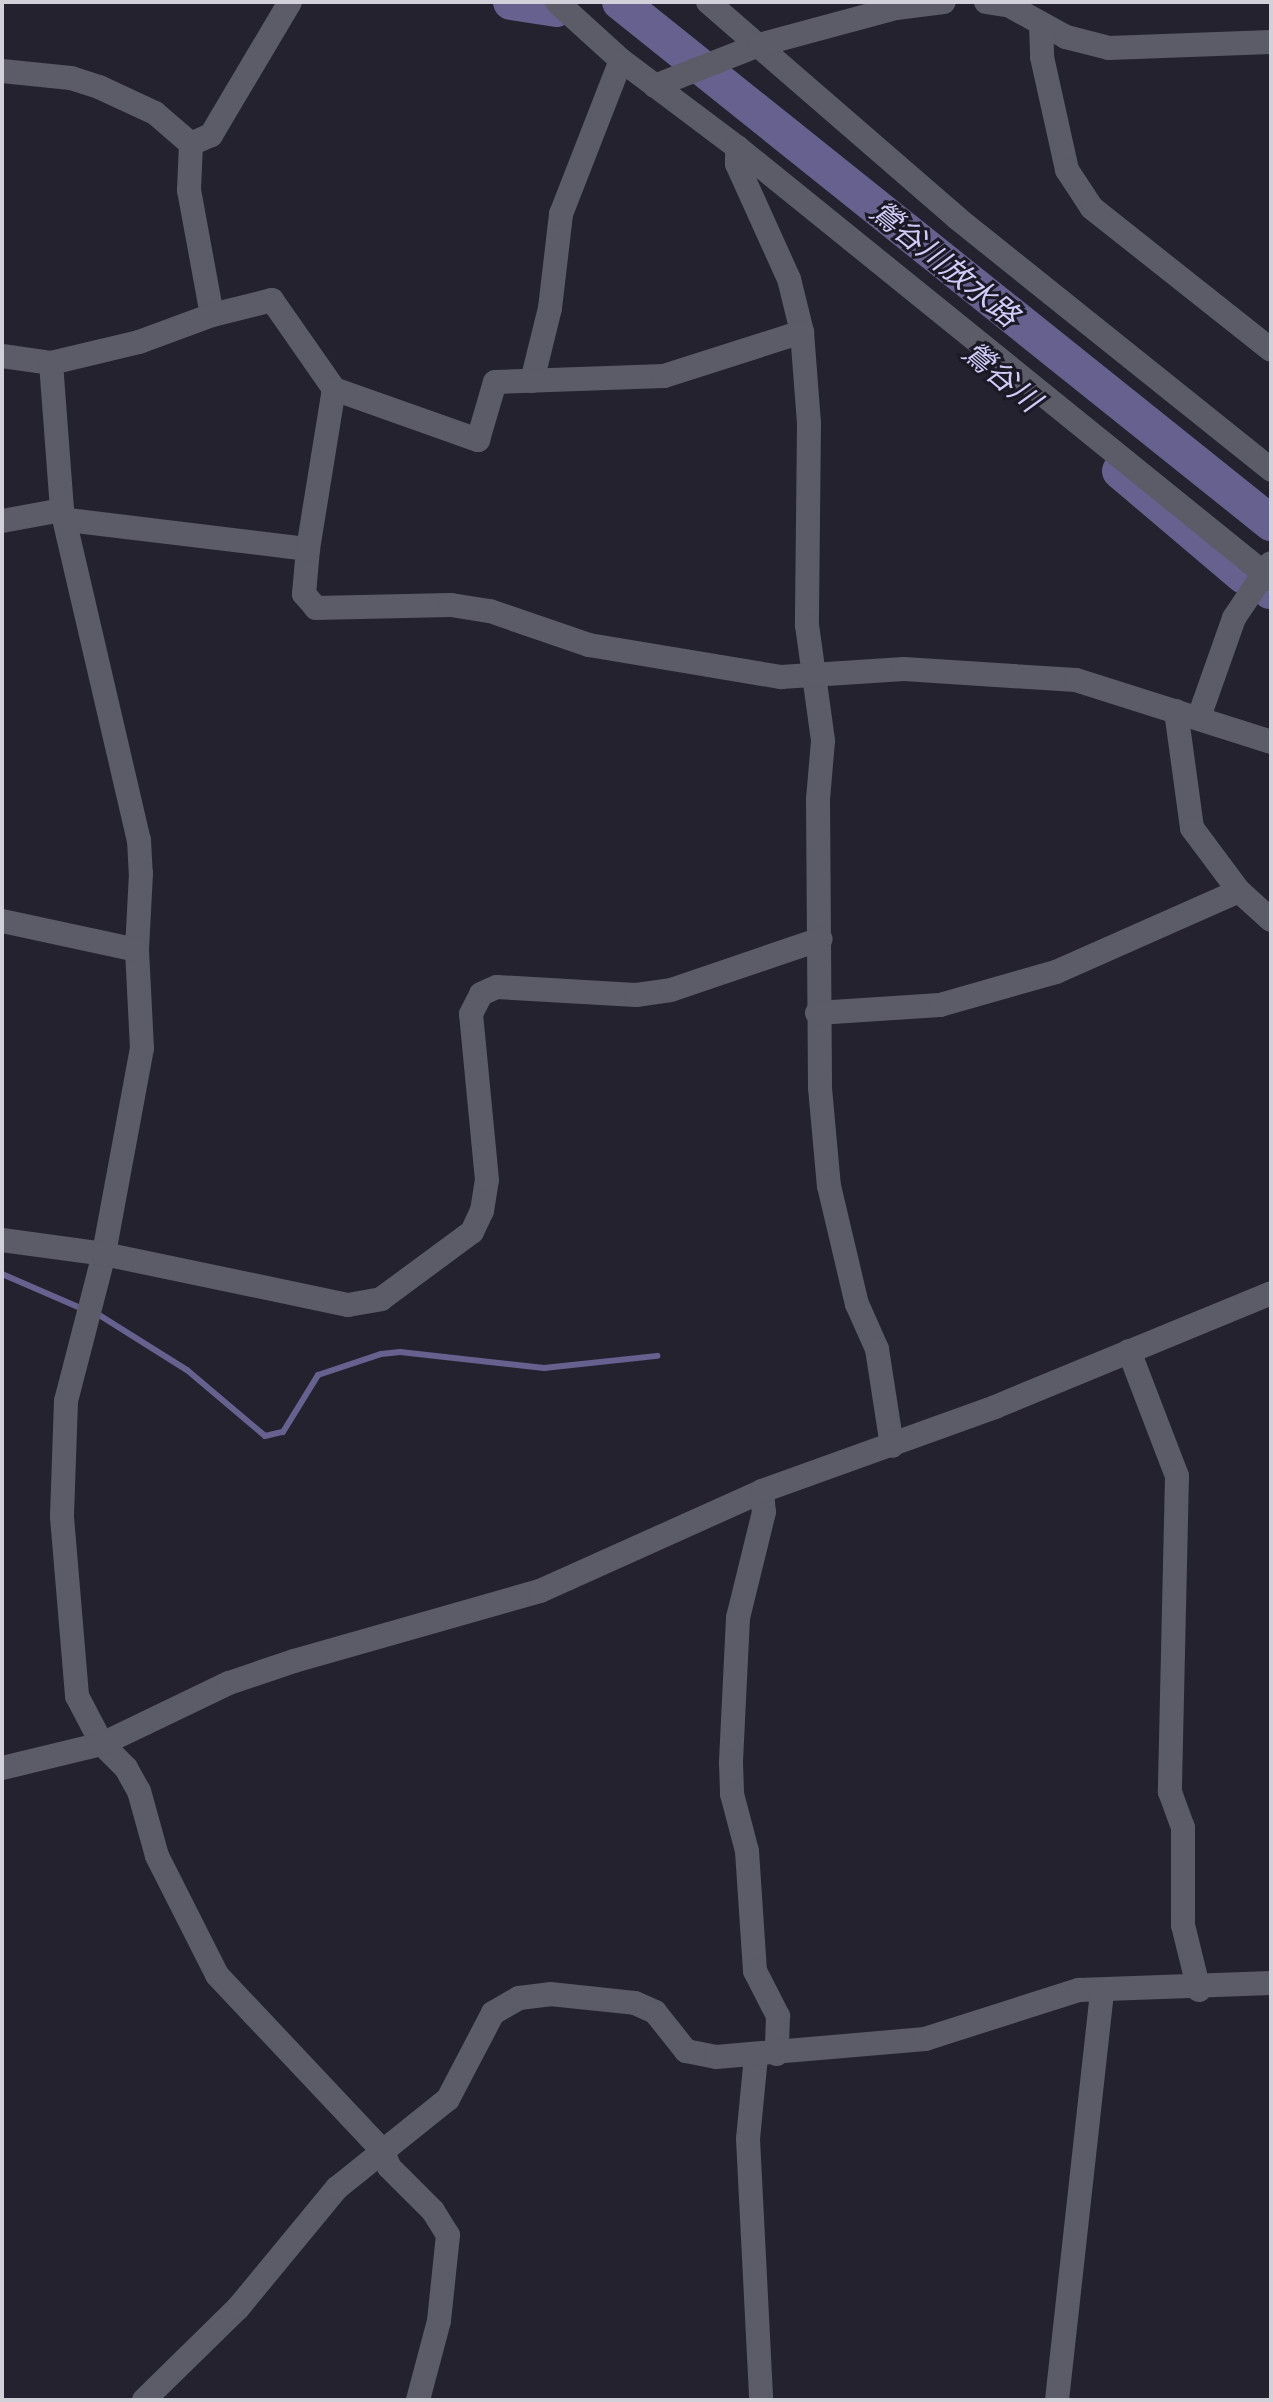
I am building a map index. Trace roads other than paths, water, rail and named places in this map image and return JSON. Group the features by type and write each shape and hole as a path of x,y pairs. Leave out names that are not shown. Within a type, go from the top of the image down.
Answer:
{"street":[{"path":"191,144 211,135 290,2"},
{"path":"557,2 621,60 664,82 737,147 1268,570 1234,618 1188,714 1182,789 1192,828 1239,891 1271,920"},
{"path":"708,2 752,49 1271,470"},
{"path":"664,82 752,49 896,8 944,2"},
{"path":"986,2 1010,6 1066,37 1109,48 1271,42"},
{"path":"1041,24 1042,57 1067,170 1092,208 1271,350"},
{"path":"532,381 550,308 561,214 621,60"},
{"path":"2,71 71,78 99,87 155,113 191,144"},
{"path":"191,144 189,190 212,315"},
{"path":"737,147 737,164 789,279 802,332 809,424 807,625 823,741 818,799 821,939 817,1013 829,1186 857,1304 877,1349 892,1446"},
{"path":"2,356 51,363 139,342 212,315 272,300 334,389 478,440 495,382 664,376 802,332"},
{"path":"51,363 65,515 139,840 137,950 142,1048 92,1313 66,1401 62,1517 70,1661 77,1696 102,1744 126,1768 139,1791 157,1856 217,1975 383,2151 389,2167 433,2211 448,2235 439,2321 418,2400"},
{"path":"334,389 308,549 304,594 316,608 464,607 589,645 814,679 904,669 1076,680 1271,742"},
{"path":"2,521 65,515 308,549"},
{"path":"817,1013 940,1005 1056,972 1239,891"},
{"path":"2,921 137,950"},
{"path":"2,1240 104,1254 348,1305 381,1299 472,1232 482,1211 487,1180 471,1014 481,994 497,987 636,995 671,990 821,939"},
{"path":"2,1768 102,1744 242,1679 540,1591 762,1491 892,1446 1271,1293"},
{"path":"1129,1351 1177,1476 1170,1792 1183,1827 1183,1925 1199,1990"},
{"path":"761,2400 748,2168 767,2055 778,2016 755,1971 747,1851 732,1778 738,1618 764,1512 762,1491"},
{"path":"144,2400 238,2308 337,2188 448,2099 493,2013 519,1998 550,1994 635,2003 655,2012 686,2051 716,2057 925,2039 1049,1997 1102,1990 1199,1990 1271,1983"},
{"path":"1057,2400 1102,1990"}],"waterway":[{"name":"鶯谷川","path":"511,2 556,9"},
{"name":"鶯谷川放水路","path":"620,2 1271,523"},
{"name":"鶯谷川","path":"1120,471 1244,576"},
{"path":"2,1274 85,1310"},
{"path":"96,1313 187,1370 265,1436 283,1432 318,1375 381,1354 400,1352 544,1368 657,1356"}]}
